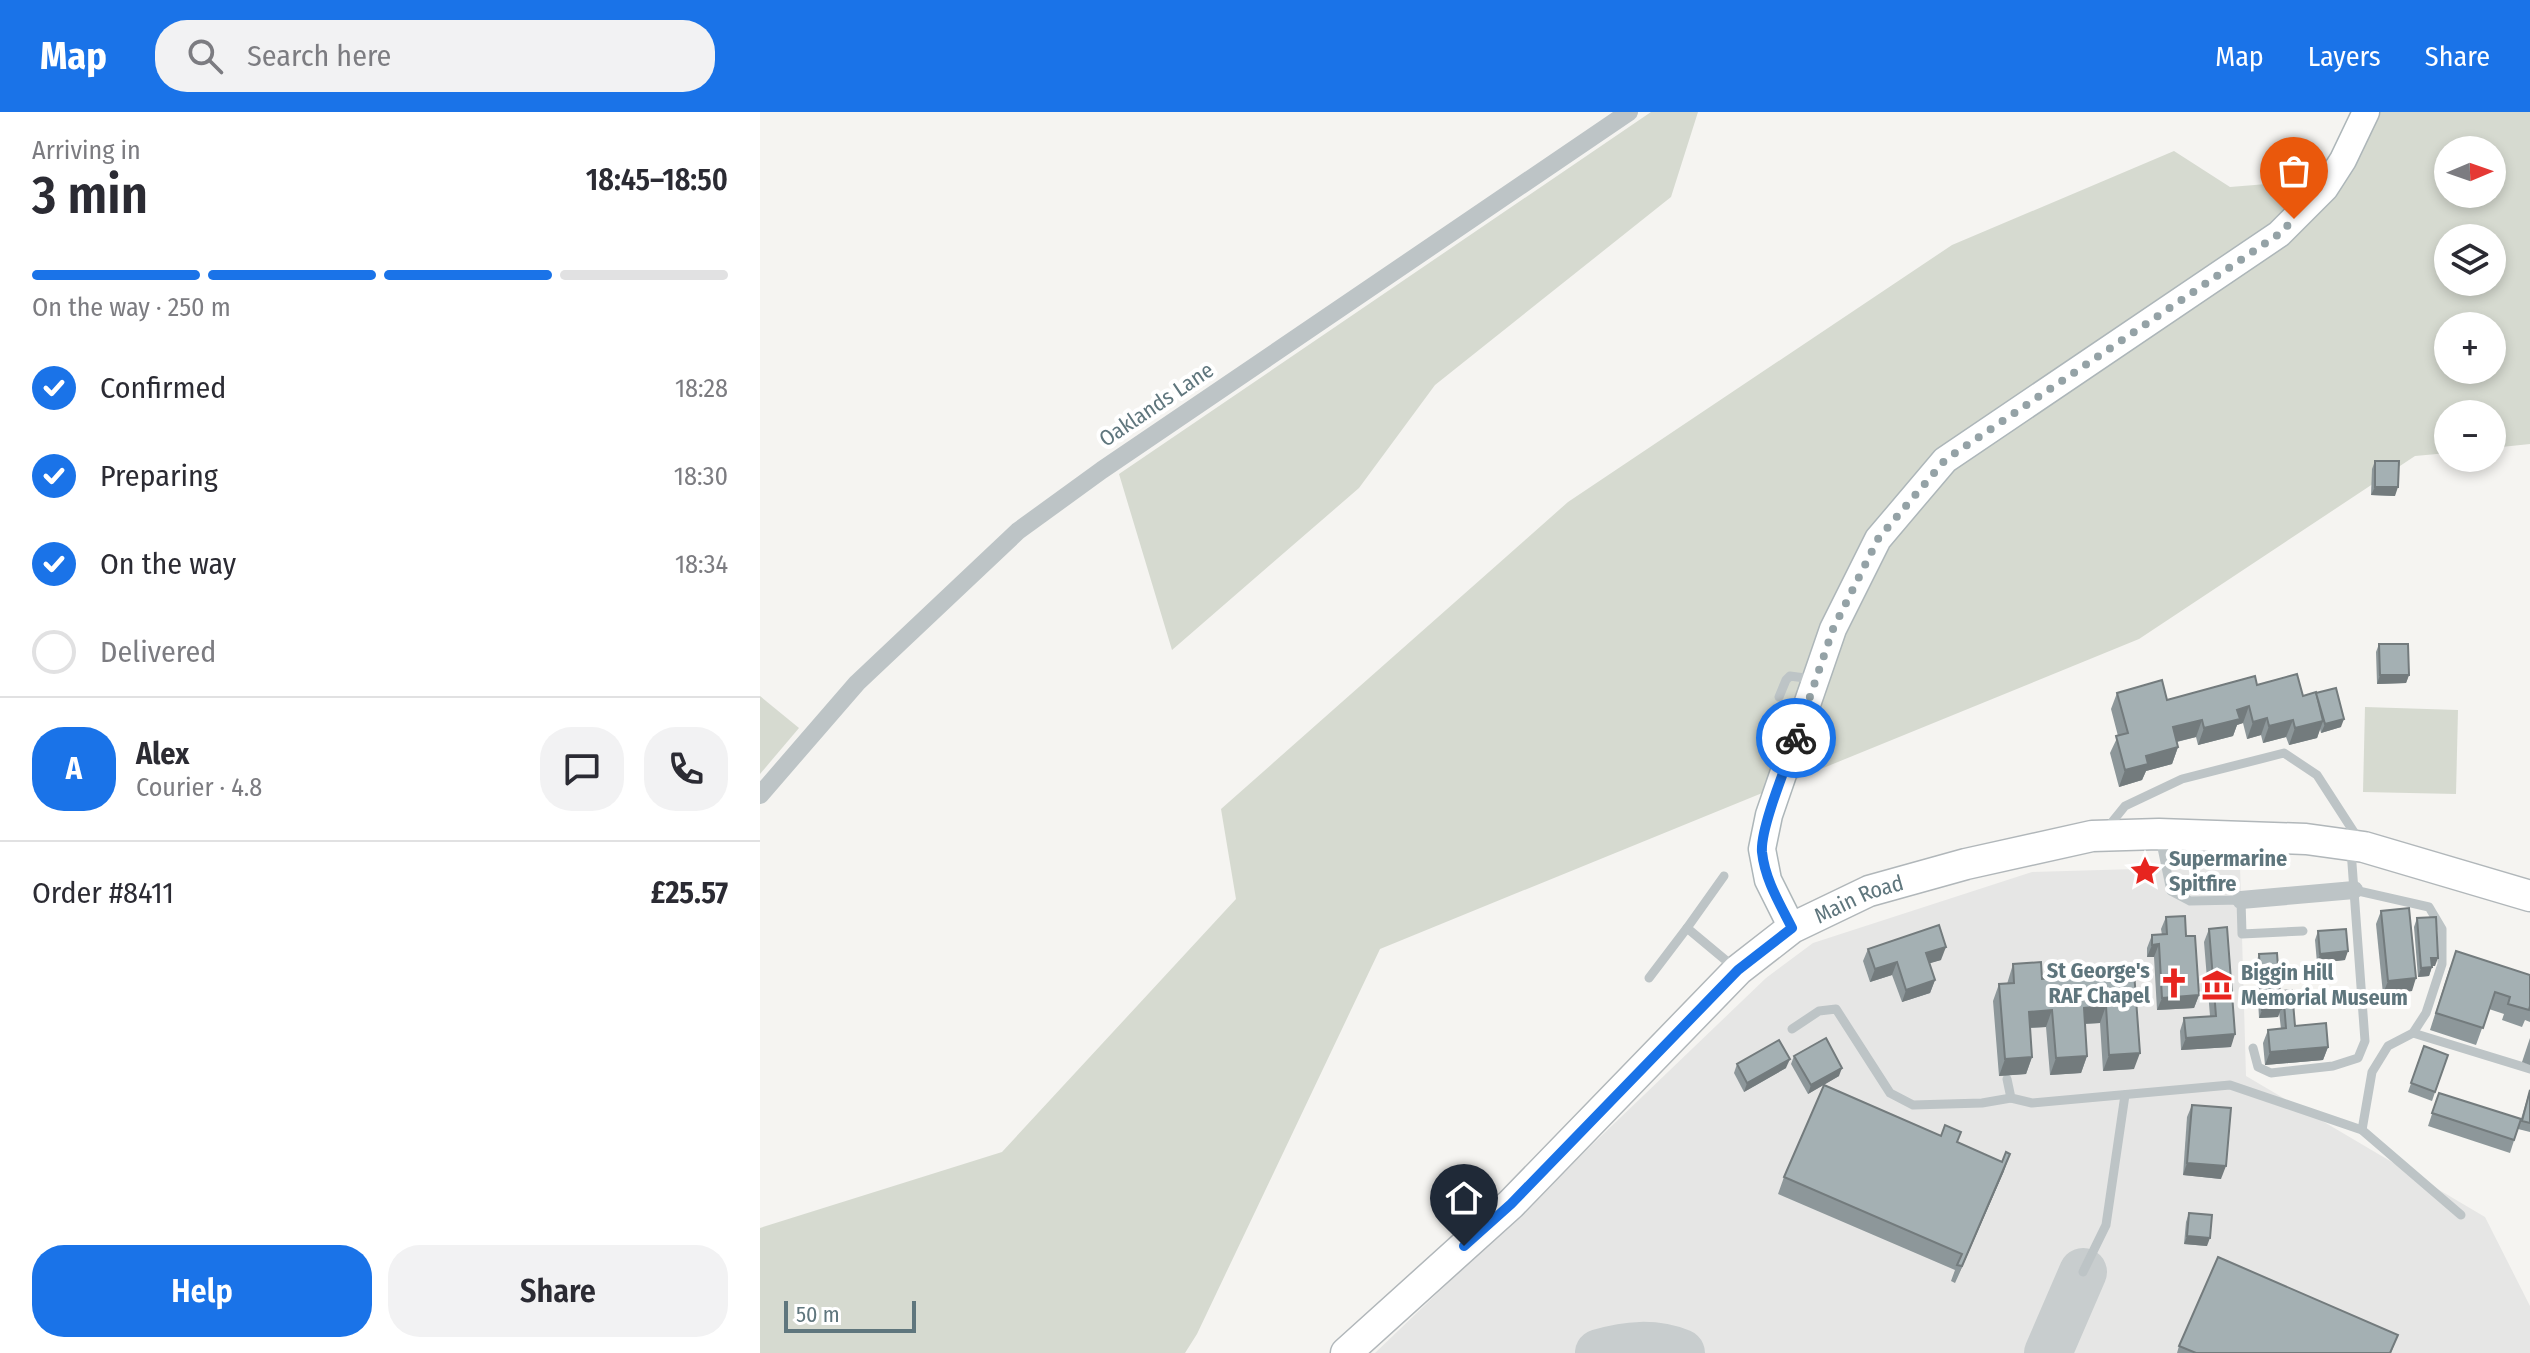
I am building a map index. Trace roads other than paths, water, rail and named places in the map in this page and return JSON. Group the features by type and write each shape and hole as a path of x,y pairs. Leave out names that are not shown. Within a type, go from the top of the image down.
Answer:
{"main road":[{"name":"Main Road","path":"1346,1353 1511,1204 1738,970 1792,928 1869,891 1966,864 2100,836 2159,834 2306,839 2357,846 2530,896"}],"street":[{"name":"Oaklands Lane","path":"760,795 857,683 1018,531 1629,112"},
{"path":"1792,928 1768,880 1762,849 1769,815 1833,629 1878,539 1945,460 2279,234 2325,188 2343,160 2366,112"},
{"path":"2241,900 2354,890"}],"lane":[{"path":"1779,697 1790,676 1815,680"},
{"path":"2100,836 2125,806 2182,779 2284,753 2317,775 2357,846 2354,890 2365,1041 2358,1058 2333,1066 2271,1073 2258,1067 2253,1048"},
{"path":"2159,834 2171,891 2190,901 2241,900 2242,934 2303,931"},
{"path":"1649,978 1724,876"},
{"path":"2354,890 2429,907 2442,929 2442,964 2426,1013 2413,1033 2388,1046 2372,1072 2362,1130"},
{"path":"1687,928 1738,970"},
{"path":"2442,946 2457,951"},
{"path":"1792,1029 1819,1011 1836,1009 1890,1093 1913,1105 1982,1103 2011,1098 2032,1103 2230,1085 2362,1130 2461,1215"},
{"path":"2413,1033 2530,1069"},
{"path":"2007,1079 2011,1098"},
{"path":"2083,1272 2106,1225 2125,1095"}],"place":[{"name":"Supermarine Spitfire","path":"2145,871"},
{"name":"St George's RAF Chapel","path":"2174,983"},
{"name":"Biggin Hill Memorial Museum","path":"2217,985"}]}
